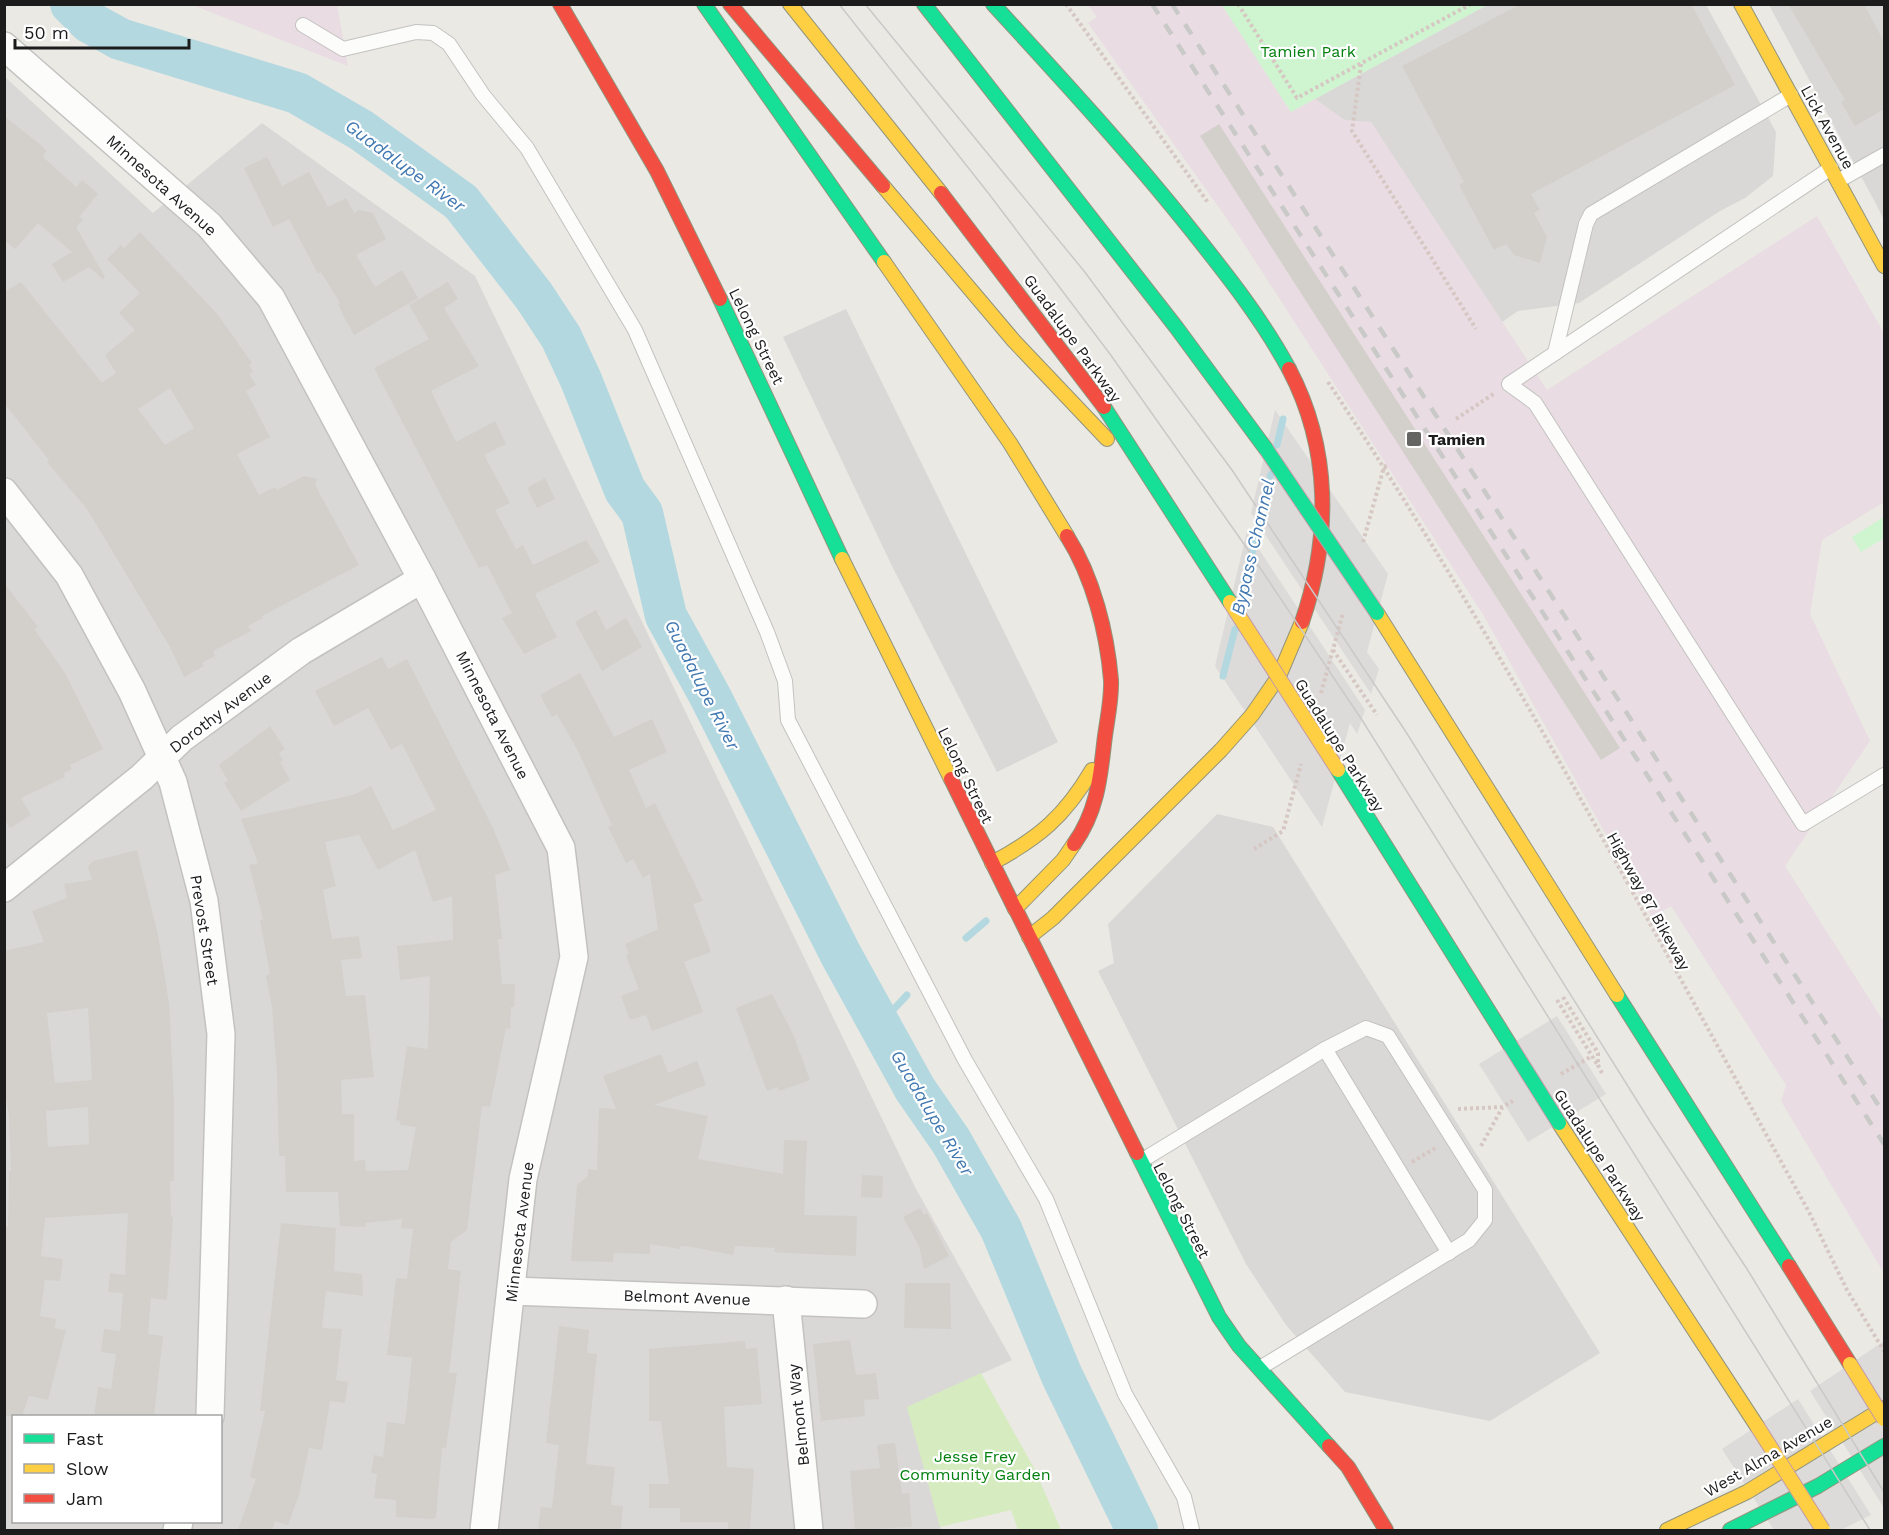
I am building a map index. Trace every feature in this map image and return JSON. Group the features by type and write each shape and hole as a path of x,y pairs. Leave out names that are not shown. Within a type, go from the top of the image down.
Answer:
{"main road":[{"name":"Lelong Street","path":"561,4 657,171 770,402 852,581 1219,1317 1259,1369 1348,1467 1386,1530"},
{"path":"704,4 961,370 1070,540 1088,579 1100,617 1111,682 1108,718 1101,752 1100,791 1086,827 1063,860 1015,909"},
{"path":"730,4 1014,341 1154,488"},
{"name":"Guadalupe Parkway","path":"790,4 1092,388 1154,488 1338,770 1559,1123 1758,1426 1823,1530"},
{"path":"924,4 1162,308 1266,449 1377,613 1884,1419"},
{"path":"993,4 1093,110 1260,318 1290,366 1310,412 1318,442 1323,480 1324,521 1317,570 1306,612 1286,663 1263,702 1234,738 1053,918 1029,937"},
{"name":"Lick Avenue","path":"1741,4 1884,266"},
{"path":"992,863 1037,839 1058,822 1082,788 1101,752"},
{"name":"West Alma Avenue","path":"1667,1530 1747,1492 1884,1408"},
{"path":"1730,1530 1818,1486 1884,1446"}],"street":[{"name":"Minnesota Avenue","path":"4,46 209,225 271,298 422,579 561,848 574,957 523,1179 484,1530"},
{"name":"Prevost Street","path":"4,492 69,575 132,691 173,782 204,901 221,1034 210,1415"},
{"name":"Dorothy Avenue","path":"4,888 182,738 301,651 422,579"},
{"name":"Belmont Avenue","path":"511,1291 863,1304"},
{"name":"Belmont Way","path":"786,1300 809,1530"}],"lane":[{"path":"303,25 343,49 416,32 434,33 449,44 483,95 527,148 593,258 635,330 767,632 785,681 788,720 965,1060 1046,1199 1125,1394 1184,1497 1192,1530"},
{"path":"1555,353 1586,224 1591,214 1791,95"},
{"path":"1838,181 1884,155"},
{"path":"1831,168 1509,384 1535,404 1803,824 1884,775"},
{"path":"1140,1162 1325,1049 1366,1028 1388,1036 1485,1190 1485,1220 1469,1240 1259,1369"},
{"path":"1325,1049 1449,1253"}],"path":[{"path":"1238,4 1297,98 1472,4"},
{"path":"1361,64 1352,131 1476,329"},
{"path":"1456,419 1509,384"},
{"name":"Highway 87 Bikeway","path":"1362,547 1387,465 1479,623 1803,1203 1847,1290 1884,1351"},
{"path":"1320,695 1346,604"},
{"path":"1333,650 1377,715"},
{"path":"1254,849 1283,831 1301,763"},
{"path":"1557,1000 1603,1075 1598,1065 1598,1053 1563,996"},
{"path":"1481,1146 1502,1107"},
{"path":"1399,1171 1453,1139"}],"shaded area":[{"path":"193,5 337,5 348,66 195,6"},
{"path":"1088,5 1222,5 1291,112 1315,99 1344,120 1371,122 1547,390 1817,216 1884,333 1884,502 1822,540 1810,614 1870,741 1785,866 1884,1022 1884,1273 1781,1101 1786,1085 1671,906 1652,917 1484,616 1239,236 1088,23 1097,17"},
{"path":"1487,5 1706,5 1776,132 1773,176 1745,198 1720,211 1579,303 1518,311 1502,322 1371,123 1344,120 1315,99"},
{"path":"1769,5 1884,5 1884,220 1877,206"},
{"path":"5,77 153,213 262,123 475,276 915,1187 1012,1360 908,1407 941,1530 5,1530"},
{"path":"846,309 1058,742 997,772 891,564 783,337"},
{"path":"1217,814 1273,827 1600,1353 1490,1421 1345,1392 1286,1325 1246,1264 1098,971 1114,963 1108,924"}],"green space":[{"name":"Tamien Park","path":"1222,5 1487,5 1291,112"},
{"path":"1884,517 1884,538 1861,552 1852,537"},
{"name":"Jesse Frey Community Garden","path":"981,1373 1035,1470 1061,1530 1018,1530 1011,1510 940,1527 907,1407"}],"pier":[{"path":"1275,410 1388,574 1367,652 1379,669 1371,694 1251,513"},
{"path":"1247,531 1365,710 1357,734 1350,723 1322,827 1215,666"},
{"path":"1557,1016 1606,1094 1528,1142 1479,1064"},
{"path":"1884,1341 1884,1508 1810,1391"},
{"path":"1798,1399 1871,1515 1841,1530 1774,1530 1722,1449"}],"building":[{"path":"1521,4 1691,4 1735,85 1531,194 1540,210 1534,213 1547,237 1540,263 1514,255 1506,244 1494,250 1459,185 1464,182 1402,66"},
{"path":"1788,4 1864,4 1884,42 1884,109 1855,126 1841,102 1845,100"},
{"path":"4,116 42,146 46,151 43,157 76,187 82,180 98,194 79,217 83,220 76,227 105,277 103,279 89,267 63,282 52,264 72,252 38,223 15,249 4,240"},
{"path":"1219,124 1620,748 1601,760 1200,136"},
{"path":"267,157 282,186 309,172 328,207 346,198 354,213 359,210 373,213 386,239 356,255 375,287 402,270 418,298 354,335 338,304 340,303 321,272 318,274 289,219 273,227 244,168"},
{"path":"140,232 218,315 252,363 249,365 253,372 249,374 256,385 246,391 270,437 237,454 259,495 275,487 277,490 304,476 317,479 315,485 359,565 262,616 263,618 248,626 251,631 213,651 215,656 202,663 204,666 184,677 170,647 87,509 47,462 49,460 4,403 4,292 21,282 102,383 116,373 105,355 135,330 119,313 140,293 107,259 121,245 124,248","holes":["170,388 194,428 165,445 138,409"]},
{"path":"448,282 458,299 444,308 479,366 431,391 456,442 495,421 506,444 484,455 510,503 495,510 516,549 523,545 533,565 586,540 600,562 535,594 557,637 524,654 502,618 512,613 487,565 479,568 374,368 429,339 409,305"},
{"path":"545,478 555,499 537,508 527,488"},
{"path":"4,583 38,627 34,629 65,673 103,749 70,765 72,769 64,773 65,777 21,798 31,815 10,828 4,818"},
{"path":"596,610 606,630 626,618 642,647 602,671 575,622"},
{"path":"382,657 388,669 407,659 493,828 510,870 495,875 502,939 498,939 502,984 515,984 514,1007 511,1007 510,1029 506,1028 490,1107 482,1106 467,1230 451,1242 448,1269 461,1271 449,1373 457,1373 446,1448 442,1448 436,1517 433,1519 396,1517 396,1500 374,1498 377,1474 371,1473 374,1455 383,1457 387,1422 405,1424 412,1358 387,1355 396,1278 407,1279 413,1229 401,1228 402,1219 366,1223 365,1227 340,1226 338,1192 286,1192 285,1156 279,1156 277,1073 272,1007 266,976 270,974 260,920 263,919 249,865 258,863 241,819 353,795 371,786 393,830 436,810 402,744 391,750 368,708 334,726 315,691","holes":["359,835 378,870 415,850 433,902 452,896 453,940 397,946 400,980 430,976 428,1049 407,1046 396,1120 400,1121 400,1125 416,1127 408,1170 366,1171 365,1160 354,1161 354,1114 342,1114 341,1080 374,1077 365,995 346,996 341,960 362,958 359,936 332,939 323,890 336,886 325,842"]},
{"path":"580,673 614,737 652,719 667,752 629,770 646,808 655,803 703,901 693,904 711,952 684,962 703,1012 652,1031 646,1015 630,1020 621,996 639,989 626,956 629,954 625,944 658,929 650,874 643,878 633,859 626,863 608,827 612,825 579,753 557,714 552,717 540,695"},
{"path":"270,726 285,749 279,753 283,760 280,762 290,780 241,811 224,783 228,781 219,765"},
{"path":"137,850 158,935 169,1003 174,1101 174,1181 170,1181 171,1217 173,1217 167,1300 151,1298 148,1334 163,1336 154,1415 94,1415 98,1387 111,1389 116,1354 101,1352 104,1329 120,1331 123,1293 108,1292 110,1273 125,1275 128,1213 45,1218 41,1256 63,1259 60,1281 45,1280 40,1316 56,1319 55,1328 66,1330 48,1400 29,1396 22,1415 4,1416 4,1226 8,1227 9,1171 11,1171 9,1116 4,1085 4,951 44,942 32,911 67,898 64,884 92,880 88,866 94,861","holes":["88,1008 92,1080 55,1083 47,1013","88,1107 89,1144 48,1147 46,1111"]},
{"path":"772,994 793,1034 810,1080 779,1091 778,1087 767,1091 736,1008"},
{"path":"661,1054 668,1073 697,1061 706,1085 654,1105 708,1116 698,1159 783,1174 784,1140 807,1141 804,1215 857,1216 856,1256 786,1253 774,1252 775,1248 735,1246 733,1255 691,1247 680,1246 680,1249 650,1244 650,1254 614,1253 613,1262 571,1261 577,1185 588,1176 588,1169 597,1170 599,1108 616,1109 603,1076"},
{"path":"862,1175 883,1176 882,1198 861,1197"},
{"path":"920,1208 924,1215 927,1213 949,1256 924,1269 919,1246 903,1217"},
{"path":"281,1223 336,1228 334,1271 362,1274 363,1296 326,1291 322,1328 342,1329 336,1380 348,1382 345,1403 330,1401 322,1450 309,1448 299,1495 288,1525 275,1521 272,1530 238,1530 256,1479 250,1477 265,1411 260,1411"},
{"path":"905,1283 950,1283 951,1329 904,1328"},
{"path":"559,1326 589,1330 587,1353 597,1354 586,1464 615,1467 611,1505 623,1506 621,1530 538,1530 541,1507 552,1508 559,1445 546,1443"},
{"path":"850,1340 856,1375 876,1373 879,1399 864,1400 865,1416 821,1421 813,1344"},
{"path":"745,1341 746,1349 757,1348 762,1404 724,1407 727,1467 754,1469 750,1530 728,1530 728,1522 680,1522 680,1508 649,1508 649,1484 669,1484 661,1421 649,1421 649,1349"},
{"path":"895,1443 902,1494 909,1493 912,1527 855,1530 850,1471 880,1468 877,1445"}],"waterway":[{"name":"Guadalupe River","path":"71,4 89,22 120,39 297,93 361,130 461,202 534,296 561,337 581,380 625,490 642,513 666,616 710,696 841,955 915,1089 951,1141 1001,1229 1062,1376 1137,1530"},
{"name":"Bypass Channel","path":"1277,445 1283,419"},
{"name":"Bypass Channel","path":"1241,600 1271,474"},
{"name":"Bypass Channel","path":"1223,676 1235,629"},
{"name":"Bypass Channel","path":"966,938 986,921"},
{"name":"Bypass Channel","path":"880,1024 907,995"}],"tram line":[{"path":"839,4 989,194 1110,354 1244,544 1362,720 1870,1530"},
{"path":"865,4 1084,271 1232,470 1406,732 1651,1123 1747,1269 1884,1492"}],"railway":[{"path":"1152,4 1884,1144"},
{"path":"1172,4 1884,1114"}],"traffic: fast":[{"path":"704,4 884,262"},
{"path":"924,4 1176,327 1266,449"},
{"path":"993,4 1119,144 1192,231 1256,315 1289,369"},
{"path":"720,299 842,559"},
{"path":"1104,407 1230,602"},
{"path":"1266,449 1377,613"},
{"path":"1338,770 1510,1045"},
{"path":"1617,995 1789,1266"},
{"path":"1510,1045 1559,1123"},
{"path":"1137,1153 1219,1317 1239,1346 1329,1446"},
{"path":"1730,1530 1818,1486 1884,1446"}],"traffic: slow":[{"path":"790,4 941,193"},
{"path":"1741,4 1884,266"},
{"path":"883,186 1014,341 1107,439"},
{"path":"884,262 1010,443 1067,536"},
{"path":"842,559 951,779"},
{"path":"1230,602 1338,770"},
{"path":"1377,613 1617,995"},
{"path":"1029,937 1053,918 1221,750 1252,715 1279,676 1302,622"},
{"path":"992,863 1024,844 1050,824 1072,800 1092,770"},
{"path":"1015,909 1063,860 1074,844"},
{"path":"1559,1123 1757,1426"},
{"path":"1850,1364 1884,1419"},
{"path":"1667,1530 1747,1492 1884,1408"},
{"path":"1757,1426 1823,1530"}],"traffic: jam":[{"path":"560,4 657,171 720,299"},
{"path":"730,4 883,186"},
{"path":"941,193 1104,407"},
{"path":"1289,369 1303,399 1313,430 1322,494 1322,526 1318,558 1302,622"},
{"path":"1067,536 1084,569 1097,605 1106,643 1111,680 1110,704 1096,796 1087,820 1074,844"},
{"path":"951,779 1015,909"},
{"path":"1016,910 1137,1153"},
{"path":"1789,1266 1850,1364"},
{"path":"1329,1446 1348,1467 1386,1530"}],"place":[{"name":"Tamien","path":"1414,439"}]}
